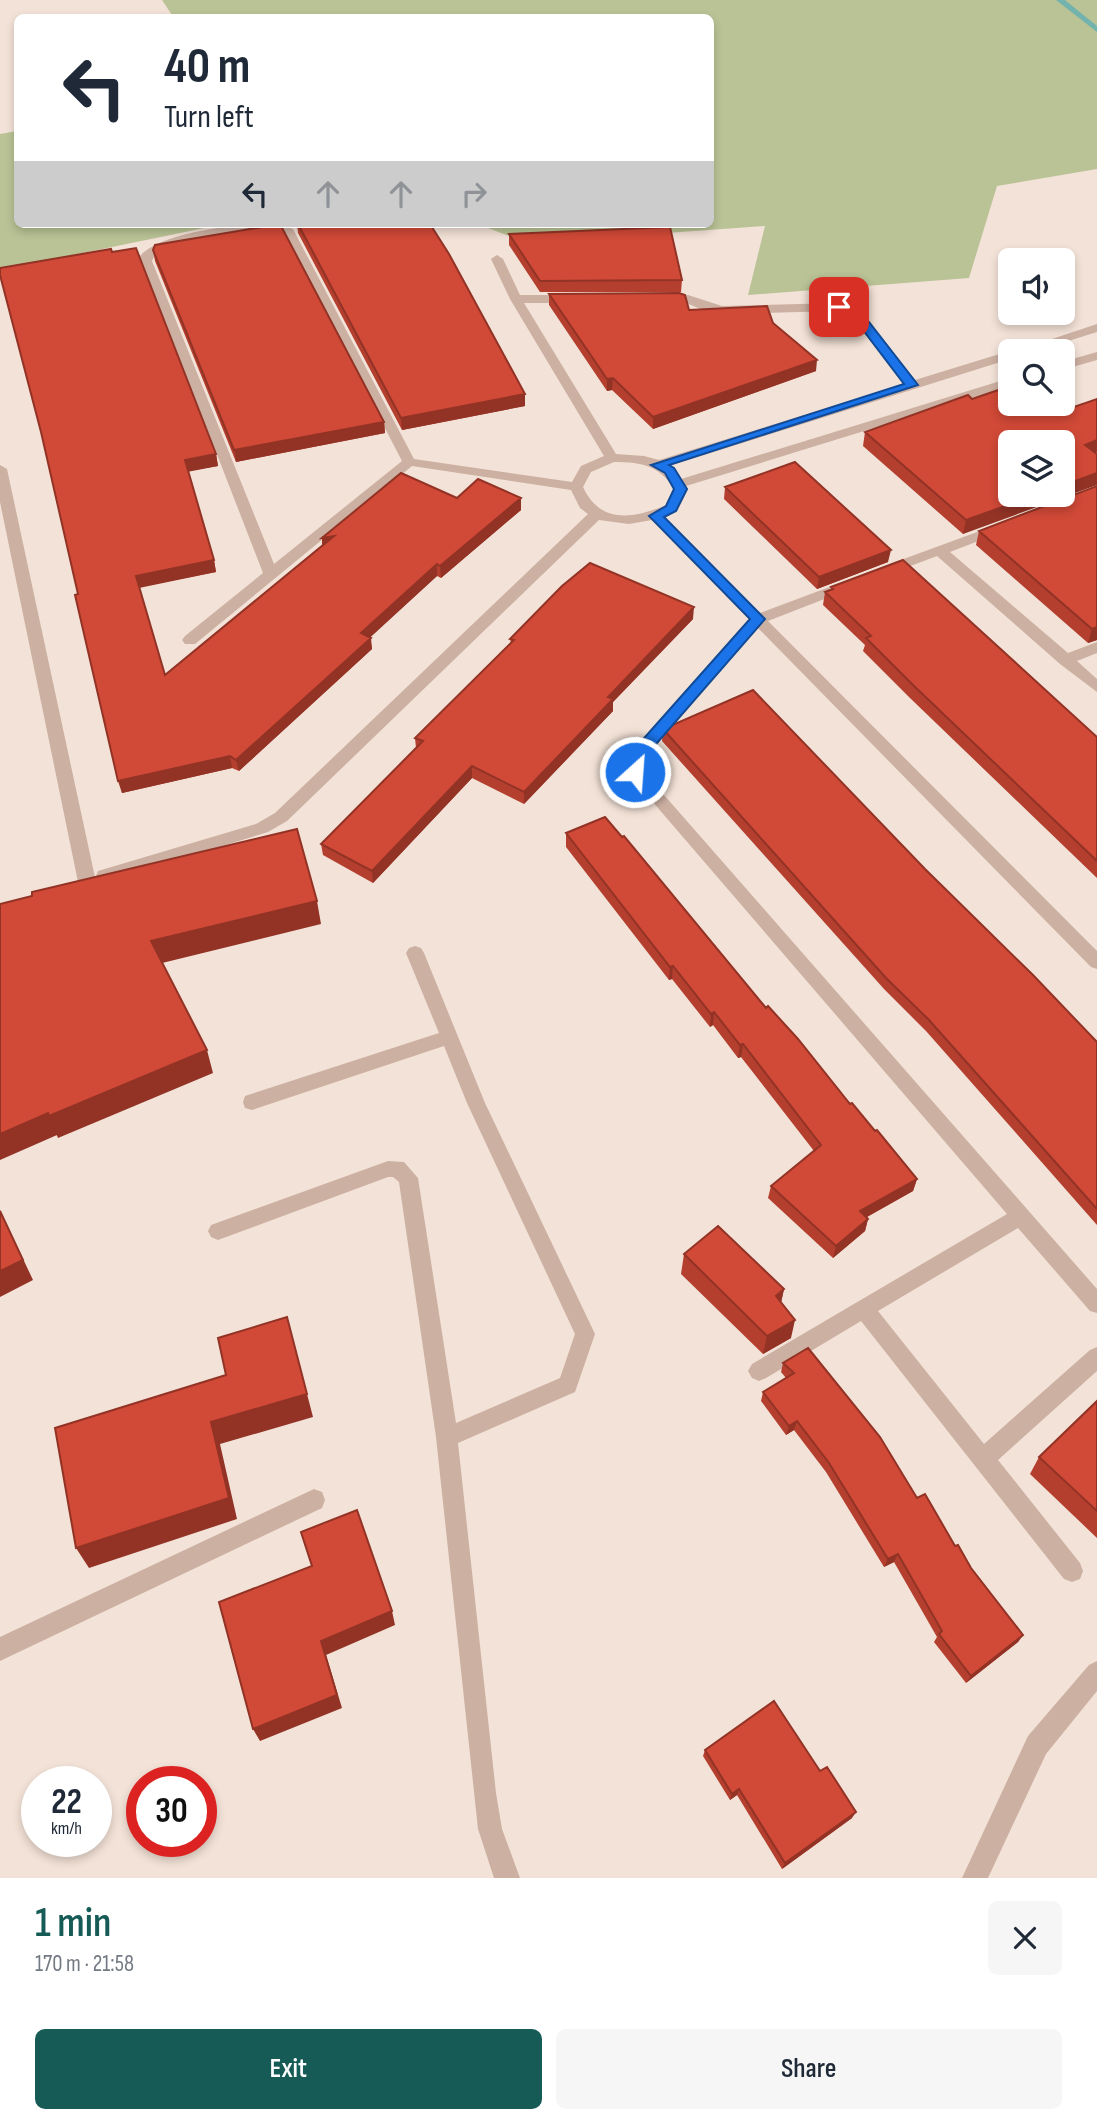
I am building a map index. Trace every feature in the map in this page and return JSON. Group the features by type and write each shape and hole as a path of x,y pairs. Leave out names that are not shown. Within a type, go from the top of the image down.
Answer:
{"street":[{"path":"246,228 167,244 152,250 146,256 146,261 271,575"},
{"path":"282,228 287,229 409,462"},
{"path":"497,259 516,299 612,458"},
{"path":"652,298 688,299 712,309 722,310 839,307 854,311 912,385"},
{"path":"516,299 584,299"},
{"path":"1066,339 1095,331"},
{"path":"1075,362 1097,356"},
{"path":"657,465 998,359"},
{"path":"678,484 998,387"},
{"path":"612,458 644,458 670,470 681,489 671,508 645,520 612,519 598,513 586,507 576,487 586,469 612,458"},
{"path":"190,640 409,462 576,487"},
{"path":"0,469 81,883 262,828 281,817 598,513"},
{"path":"656,516 1097,962"},
{"path":"1012,523 758,619 635,758 635,772 1097,1304"},
{"path":"939,550 1097,687"},
{"path":"1065,660 1097,647"},
{"path":"415,953 476,1102 585,1334 568,1385 447,1437"},
{"path":"252,1102 450,1037"},
{"path":"218,1231 388,1169 397,1168 408,1178 447,1437 484,1793 490,1829 506,1878"},
{"path":"759,1371 1019,1217"},
{"path":"864,1309 1072,1571"},
{"path":"982,1460 1097,1357"},
{"path":"0,1649 314,1500"},
{"path":"975,1878 1037,1745 1097,1673"}],"green space":[{"path":"162,0 1097,0 1097,169 997,186 969,278 748,295 765,226 527,243 488,228 714,228 714,14 171,14"},
{"path":"14,132 14,228 205,228 0,270 0,134"}],"building":[{"path":"256,228 282,228 384,422 234,450 153,250 155,245"},
{"path":"300,228 433,228 525,394 401,418"},
{"path":"670,228 682,280 540,281 509,234"},
{"path":"136,248 216,454 185,460 214,560 136,576 165,675 334,536 322,538 401,473 457,498 478,479 521,498 440,566 437,564 361,633 371,638 236,760 230,756 118,781 41,432 0,268 111,249 112,252"},
{"path":"549,294 685,295 689,310 767,306 773,323 817,360 653,417 613,378 607,379"},
{"path":"998,390 998,416 1075,416 1075,407 1097,399 1097,440 1085,445 1097,454 1097,473 1075,481 1075,430 998,430 998,507 1002,507 966,520 865,432 968,395 972,399"},
{"path":"795,462 891,550 819,577 725,487"},
{"path":"1097,486 1097,627 1092,629 979,531 1042,507 1075,507 1075,494"},
{"path":"903,560 1097,737 1097,861 913,685 866,638 871,636 825,592 833,589 831,587"},
{"path":"590,563 694,607 608,697 613,699 524,792 472,766 372,871 321,844 423,741 415,738 514,640 510,639 562,586"},
{"path":"753,690 1097,1042 1097,1209 929,1020 886,978 663,729"},
{"path":"605,817 622,837 624,836 766,1008 768,1006 798,1039 850,1104 852,1103 875,1131 877,1130 917,1179 860,1211 868,1219 836,1246 771,1186 821,1145 743,1044 740,1045 714,1012 711,1014 673,966 670,967 566,833"},
{"path":"297,829 317,901 151,941 207,1050 0,1134 0,904 32,896 32,892"},
{"path":"0,1211 23,1260 0,1271"},
{"path":"718,1226 784,1289 776,1296 795,1320 767,1336 684,1254"},
{"path":"287,1317 307,1394 211,1422 229,1498 76,1548 55,1428 226,1375 218,1338"},
{"path":"808,1348 880,1437 917,1498 925,1494 955,1546 958,1545 971,1568 1023,1635 971,1676 939,1634 942,1631 898,1554 888,1559 829,1463 797,1421 789,1426 763,1392 794,1373 783,1363"},
{"path":"1097,1401 1097,1511 1039,1457"},
{"path":"357,1510 392,1611 321,1641 337,1695 253,1729 219,1602 312,1566 301,1532"},
{"path":"774,1701 820,1771 827,1767 856,1812 785,1863 739,1789 732,1794 705,1750"}],"waterway":[{"path":"1060,0 1097,30"}],"route":[{"path":"635,772 635,758 758,619 656,516 671,508 681,489 670,470 657,465 912,385 854,311 839,307"}]}
